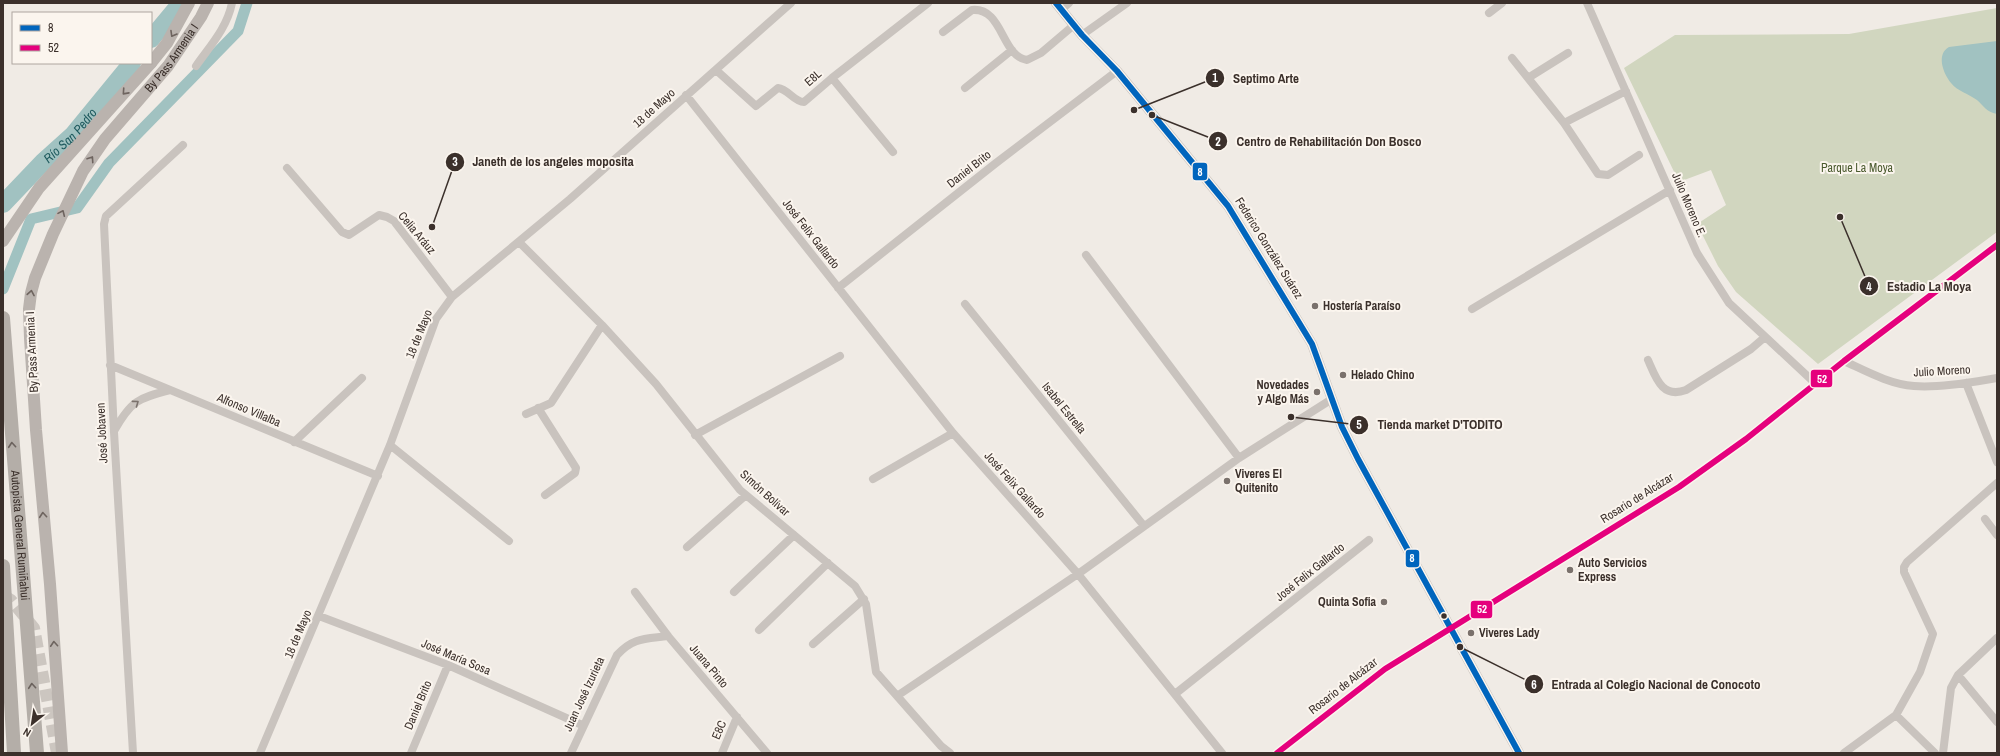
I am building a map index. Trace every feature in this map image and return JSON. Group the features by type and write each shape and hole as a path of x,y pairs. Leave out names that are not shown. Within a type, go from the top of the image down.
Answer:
{"highway":[{"name":"Autopista General Rumiñahui","path":"3,318 7,387 37,753"},
{"name":"Autopista General Rumiñahui","path":"3,566 14,753"}],"main road":[{"name":"By Pass Armenia I","path":"152,62 168,43 189,3"},
{"name":"By Pass Armenia I","path":"62,753 50,584 36,430 29,309 35,278 71,193 83,171 105,139 168,66 197,23 208,3"},
{"name":"By Pass Armenia I","path":"3,241 17,218 39,188 150,64"}],"street":[{"path":"196,66 225,26 229,18 232,3"},
{"name":"18 de Mayo","path":"260,753 378,476 436,318 452,297 519,242 791,3"},
{"name":"E8L","path":"716,70 756,106 778,88 783,89 799,101 804,102 832,78 928,3"},
{"path":"1082,35 1127,3"},
{"path":"1489,13 1502,3"},
{"name":"Julio Moreno E.","path":"1587,3 1697,253 1729,303 1816,384"},
{"name":"Federico González Suárez","path":"1062,5 1082,35 1117,71 1228,206 1312,344 1342,427 1358,459 1519,753"},
{"path":"943,32 966,13 978,9 984,11 993,20 1012,50 1019,58 1032,59 1074,25"},
{"path":"965,88 1012,50"},
{"path":"1528,78 1568,53"},
{"path":"1512,58 1564,123 1598,174 1608,175 1639,155"},
{"name":"Daniel Brito","path":"838,288 996,163 1117,71"},
{"path":"832,78 893,152"},
{"path":"1564,123 1626,91"},
{"name":"José Felix Gallardo","path":"686,95 954,433 1078,574 1175,694 1369,540"},
{"name":"José Jobaven","path":"133,753 110,365 104,220 134,189 183,145"},
{"name":"Celia Aráuz","path":"287,168 342,232 349,235 379,215 394,220 452,297"},
{"path":"1472,308 1670,190"},
{"name":"Simón Bolívar","path":"519,242 602,325 656,384 695,435 746,495 855,586 866,604 876,672 941,746 950,753"},
{"name":"Rosario de Alcázar","path":"1277,753 1385,669 1679,487 1746,439 1844,361 1997,245"},
{"path":"1086,254 1239,458"},
{"name":"Isabel Estrella","path":"965,304 1144,526"},
{"path":"526,414 551,402 602,325"},
{"path":"1648,360 1662,386 1668,392 1677,393 1686,390 1744,353 1765,337"},
{"path":"695,435 840,356"},
{"name":"Julio Moreno","path":"1844,361 1881,378 1913,386 1966,383 1997,378"},
{"name":"Alfonso Villalba","path":"110,365 378,476"},
{"path":"294,442 362,378"},
{"path":"1966,383 1997,462"},
{"path":"114,432 125,412 137,400 170,390"},
{"path":"897,696 1078,574 1239,458 1332,399"},
{"path":"538,408 576,468 575,473 545,495"},
{"path":"873,479 954,433"},
{"path":"390,445 509,541"},
{"path":"1844,753 1896,715 1920,672 1933,634 1904,572 1904,567 1907,562 1997,483"},
{"path":"687,547 746,495"},
{"path":"1984,518 1997,535"},
{"path":"734,592 794,535"},
{"path":"759,630 828,563"},
{"name":"Juana Pinto","path":"635,592 668,636 767,753"},
{"path":"813,644 864,599"},
{"name":"José María Sosa","path":"319,616 448,666 582,725"},
{"name":"Juan José Izurieta","path":"570,753 610,666 624,647 636,640 668,636"},
{"path":"1943,753 1951,688 1958,675 1997,638"},
{"name":"Daniel Brito","path":"411,753 448,666"},
{"path":"1958,675 1997,722"},
{"path":"1175,694 1222,753"},
{"path":"1896,715 1935,753"},
{"name":"E8C","path":"722,753 737,717"}],"green space":[{"name":"Parque La Moya","path":"1997,8 1997,232 1818,364 1736,292 1718,266 1697,224 1726,205 1711,170 1679,182 1624,68 1675,35 1849,34"}],"water":[{"path":"1997,41 1997,114 1988,110 1977,100 1954,86 1945,74 1942,59 1945,50 1949,47"}],"waterway":[{"name":"Río San Pedro","path":"152,38 181,3"},
{"path":"3,289 31,219 77,208 109,163 238,31 247,3"},
{"name":"Río San Pedro","path":"3,204 43,162 73,135 131,64"}],"tunnel":[{"path":"3,595 11,600 34,628 57,753"}],"transit line":[{"name":"8","path":"1056,3 1082,35 1117,71 1228,206 1312,344 1342,427 1358,459 1519,753"},
{"name":"52","path":"1277,753 1385,669 1679,487 1746,439 1844,361 1997,245"}],"place":[{"name":"Septimo Arte","path":"1134,110"},
{"name":"Centro de Rehabilitación Don Bosco","path":"1152,115"},
{"name":"Estadio La Moya","path":"1840,217"},
{"name":"Janeth de los angeles moposita","path":"432,227"},
{"name":"Hostería Paraíso","path":"1315,306"},
{"name":"Helado Chino","path":"1343,375"},
{"name":"Novedades y Algo Más","path":"1317,392"},
{"name":"Tienda market D'TODITO","path":"1291,417"},
{"name":"Viveres El Quitenito","path":"1227,481"},
{"name":"Auto Servicios Express","path":"1570,570"},
{"name":"Quinta Sofia","path":"1384,602"},
{"name":"Viveres Lady","path":"1471,633"},
{"name":"Entrada al Colegio Nacional de Conocoto","path":"1460,647"}]}
